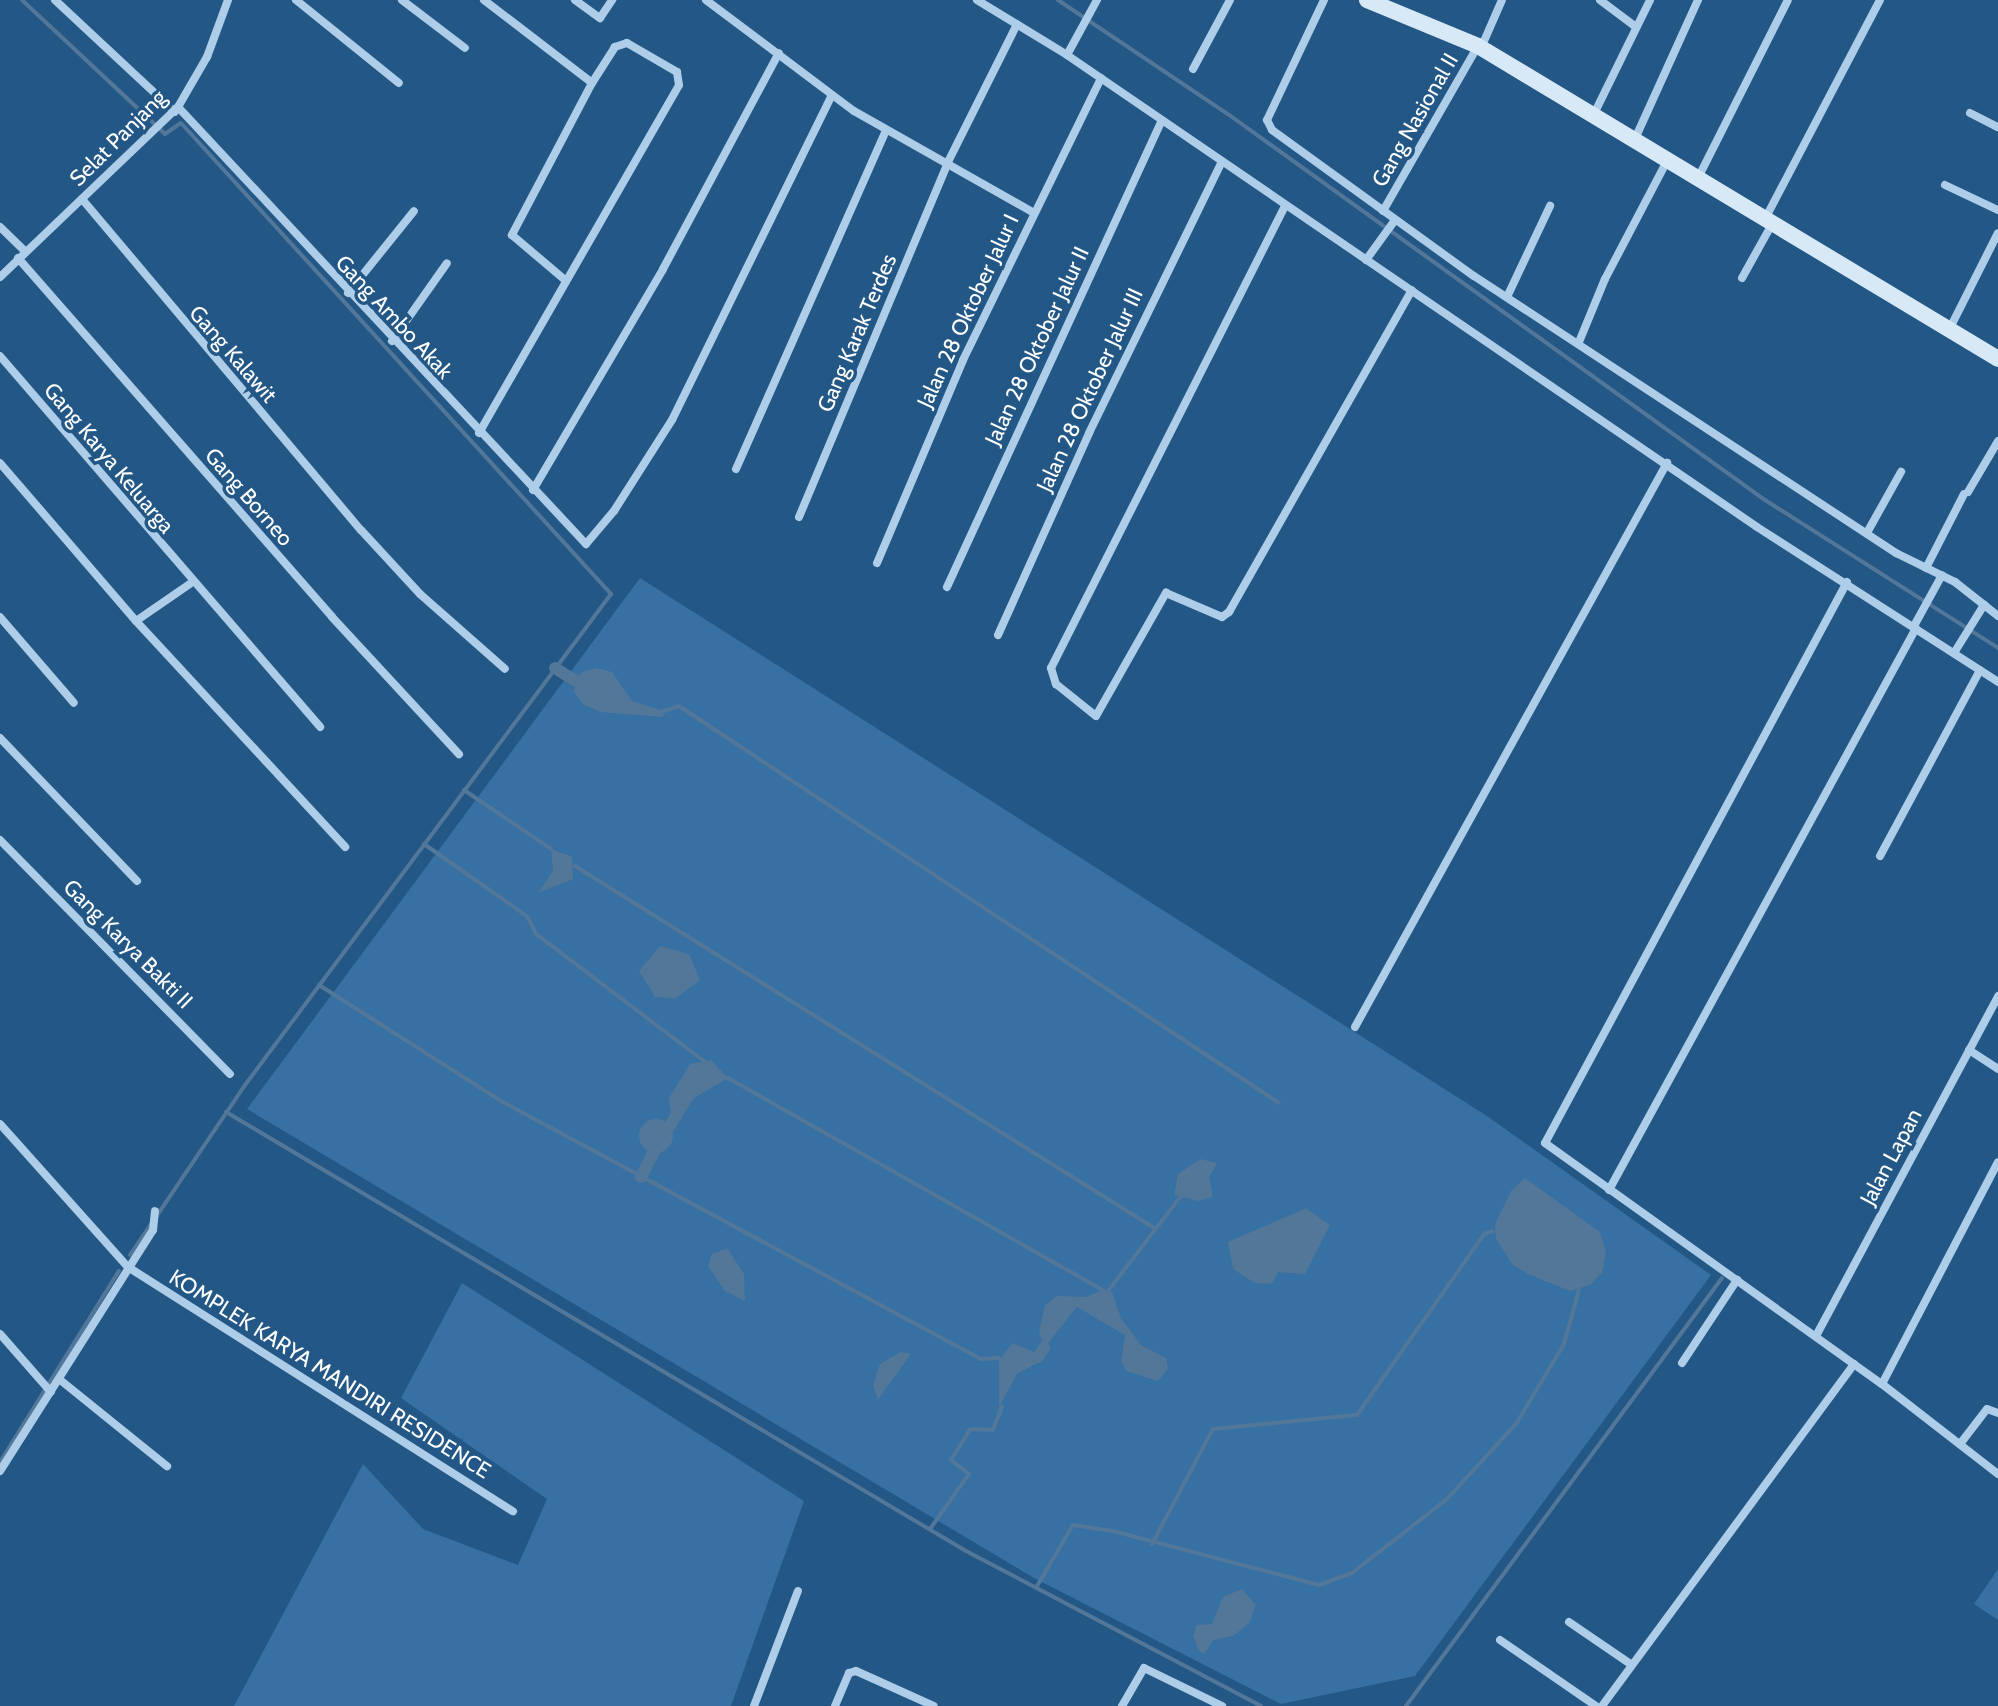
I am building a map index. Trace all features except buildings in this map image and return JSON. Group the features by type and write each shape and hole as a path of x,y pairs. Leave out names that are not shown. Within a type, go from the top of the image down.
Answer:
{"street":[{"name":"Gang Ambo Akak","path":"55,0 176,109 579,541 588,543 634,481 694,378 832,95"},
{"name":"Selat Panjang","path":"0,277 176,109 216,37 228,0"},
{"path":"296,0 399,83"},
{"path":"402,0 465,48"},
{"path":"484,0 592,83"},
{"path":"575,0 600,18 612,0"},
{"path":"706,0 832,95 886,131 948,162 1034,213"},
{"path":"977,0 1067,55 1221,164 1412,290 1757,527 1847,582 1998,682"},
{"path":"1067,55 1097,0"},
{"path":"1193,69 1230,0"},
{"path":"1324,0 1267,124 1383,211 1392,223 1998,616"},
{"path":"1367,0 1479,47 1998,359"},
{"name":"Gang Nasional II","path":"1383,211 1479,47 1502,0"},
{"path":"1600,0 1636,27"},
{"path":"1593,116 1650,0"},
{"path":"1634,141 1698,0"},
{"path":"1698,178 1788,0"},
{"path":"1742,278 1880,0"},
{"name":"Gang Karak Terdes","path":"799,517 948,162 1017,24"},
{"path":"479,433 680,78 621,43 592,83 512,235 565,280"},
{"path":"533,490 663,269 779,53"},
{"name":"Jalan 28 Oktober Jalur I","path":"877,563 963,360 1101,78"},
{"path":"1970,113 1998,127"},
{"name":"Jalan 28 Oktober Jalur II","path":"947,587 1162,120"},
{"path":"736,469 886,131"},
{"path":"1579,342 1605,279 1668,159"},
{"name":"Jalan 28 Oktober Jalur III","path":"998,635 1221,164"},
{"path":"1945,185 1998,210"},
{"name":"Gang Kalawit","path":"82,199 361,530 420,594 505,669"},
{"path":"1285,206 1051,668 1056,684 1096,716 1166,593 1222,617 1229,612 1412,290"},
{"path":"1507,297 1550,206"},
{"path":"348,293 414,211"},
{"path":"1366,260 1392,223"},
{"name":"Gang Borneo","path":"0,227 332,617 459,754"},
{"path":"1950,328 1998,233"},
{"path":"392,341 447,263"},
{"name":"Gang Karya Keluarga","path":"0,356 191,583 320,727"},
{"path":"1926,568 1998,441"},
{"path":"0,463 136,621 345,847"},
{"path":"1355,1027 1667,463"},
{"path":"1868,531 1901,472"},
{"path":"1609,1190 1940,579"},
{"path":"1847,582 1545,1143 1882,1384 1998,1474"},
{"path":"136,621 191,583"},
{"path":"1954,653 1982,608"},
{"path":"0,617 74,703"},
{"path":"1880,856 1980,670"},
{"path":"0,738 137,881"},
{"name":"Gang Karya Bakti II","path":"0,840 230,1074"},
{"name":"Jalan Lapan","path":"1816,1336 1998,996"},
{"path":"1969,1050 1998,1069"},
{"name":"KOMPLEK KARYA MANDIRI RESIDENCE","path":"0,1124 128,1267 513,1511"},
{"path":"1882,1384 1998,1162"},
{"path":"0,1471 48,1388 59,1379 155,1225 155,1211"},
{"path":"1682,1363 1737,1280"},
{"path":"0,1334 48,1388"},
{"path":"1602,1706 1854,1364"},
{"path":"59,1379 167,1466"},
{"path":"1960,1444 1987,1409 1998,1413"},
{"path":"754,1706 798,1591"},
{"path":"1569,1622 1632,1665"},
{"path":"1500,1640 1596,1706"},
{"path":"1122,1706 1144,1668 1220,1705"},
{"path":"835,1706 849,1673 856,1671 934,1706"},
{"path":"906,1706 910,1694"}],"shaded area":[{"path":"640,578 1487,1116 1711,1275 1415,1676 1281,1704 1034,1578 247,1109"},
{"path":"597,668 612,672 632,701 664,711 663,717 600,712 583,704 574,692 576,681 582,672"},
{"path":"551,849 572,857 573,879 538,893 553,871"},
{"path":"660,946 689,954 700,980 675,999 655,997 639,971"},
{"path":"711,1060 728,1078 694,1098 684,1114 671,1112 669,1098 690,1064"},
{"path":"656,1119 668,1124 673,1136 668,1148 656,1153 644,1148 639,1136 644,1124"},
{"path":"1200,1159 1217,1163 1209,1177 1213,1197 1198,1201 1174,1195 1178,1174"},
{"path":"1525,1178 1600,1232 1606,1253 1602,1273 1590,1285 1570,1291 1528,1274 1513,1265 1496,1239 1495,1224 1511,1191"},
{"path":"1306,1208 1330,1225 1305,1274 1278,1272 1272,1284 1255,1283 1233,1269 1228,1242"},
{"path":"727,1248 744,1274 745,1301 725,1291 708,1266 712,1254"},
{"path":"462,1283 804,1501 731,1706 234,1706 363,1464 423,1529 518,1565 547,1499 401,1398"},
{"path":"1103,1290 1112,1292 1121,1318 1141,1345 1166,1358 1168,1369 1158,1381 1126,1371 1121,1361 1125,1335 1077,1307 1044,1348 1039,1331 1045,1305 1057,1296 1086,1297"},
{"path":"1013,1343 1032,1351 1039,1362 1017,1374 999,1407 999,1360"},
{"path":"900,1352 911,1354 878,1400 873,1385 880,1364"},
{"path":"1998,1569 1998,1620 1974,1604"},
{"path":"1242,1589 1256,1605 1249,1623 1233,1636 1213,1640 1204,1654 1199,1651 1193,1635 1197,1625 1212,1624 1223,1597"}],"waterway":[{"path":"22,0 165,134 181,123 611,594 245,1085 156,1217"},
{"path":"1058,0 1232,117 1765,500 1998,648"},
{"path":"555,668 576,681"},
{"path":"664,711 679,706 1279,1103"},
{"path":"464,790 551,849"},
{"path":"424,844 527,916 536,934 704,1061"},
{"path":"575,866 1156,1229"},
{"path":"319,985 503,1102 981,1359 999,1358"},
{"path":"728,1078 1103,1290"},
{"path":"226,1112 966,1551 1261,1706"},
{"path":"668,1129 677,1114"},
{"path":"641,1177 654,1151"},
{"path":"1108,1291 1180,1197"},
{"path":"130,1255 151,1224"},
{"path":"1152,1544 1213,1429 1357,1415 1484,1234 1493,1231"},
{"path":"0,1462 119,1271"},
{"path":"1406,1706 1722,1278"},
{"path":"1037,1586 1073,1525 1113,1531 1319,1585 1352,1573 1447,1499 1516,1424 1564,1344 1579,1290"},
{"path":"1038,1357 1044,1348"},
{"path":"930,1529 969,1474 951,1460 970,1429 993,1430 1002,1407"}]}
